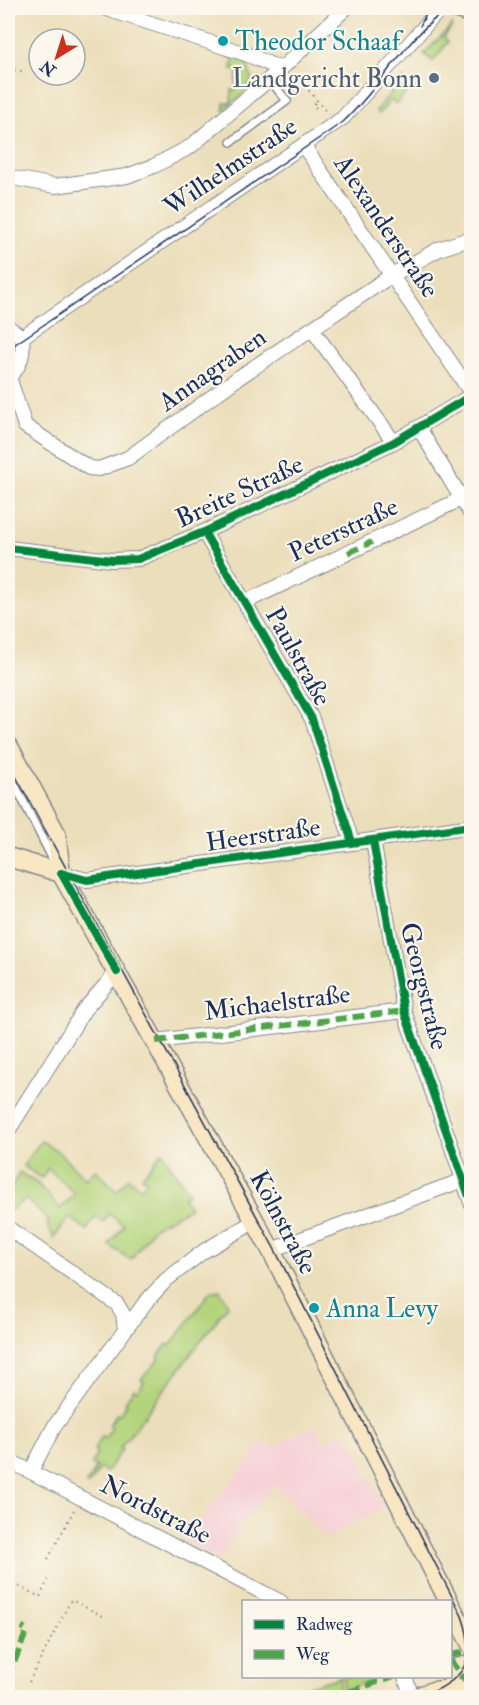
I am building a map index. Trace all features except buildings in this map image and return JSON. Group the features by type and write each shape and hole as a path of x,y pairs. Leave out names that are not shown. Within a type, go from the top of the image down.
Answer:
{"main road":[{"path":"459,8 471,12"}],"street":[{"path":"104,8 246,54 281,69"},
{"path":"8,177 55,186 127,176 154,166 190,147 281,69 346,8"},
{"name":"Wilhelmstraße","path":"22,337 335,123 356,106 441,8"},
{"name":"Alexanderstraße","path":"303,145 471,394"},
{"name":"Annagraben","path":"8,377 25,426 89,468 99,469 128,458 302,332 392,275 439,249 471,238"},
{"path":"8,327 22,337 22,360 16,371 8,377"},
{"path":"302,332 394,442"},
{"name":"Breite Straße","path":"8,548 112,560 138,560 204,532 394,442 471,394"},
{"path":"418,428 471,516"},
{"name":"Peterstraße","path":"245,602 461,499"},
{"name":"Paulstraße","path":"204,532 312,719 352,842"},
{"name":"Kölnstraße","path":"8,745 56,833 55,872 117,972 271,1250 448,1600"},
{"name":"Heerstraße","path":"55,872 87,880 471,826"},
{"name":"Georgstraße","path":"373,841 404,1011 467,1178 471,1205"},
{"path":"8,857 55,872"},
{"path":"8,1131 84,1010 117,972"},
{"name":"Michaelstraße","path":"156,1041 404,1011"},
{"path":"271,1250 467,1178"},
{"path":"31,1471 54,1427 125,1329 166,1280 204,1251 255,1221"},
{"path":"8,1228 117,1304 123,1314 125,1329"},
{"name":"Nordstraße","path":"8,1460 277,1600"},
{"name":"Kölnstraße","path":"452,1607 469,1637"},
{"path":"452,1672 456,1668 471,1664"},
{"path":"405,1678 413,1698 433,1691 471,1687"},
{"path":"433,1691 446,1678"},
{"path":"433,1691 451,1698"}],"lane":[{"path":"231,142 287,101 269,79"},
{"path":"8,771 55,872"}],"path":[{"path":"8,70 21,71"},
{"path":"287,101 306,87 335,123"},
{"path":"316,108 313,104 318,102"},
{"path":"48,1559 81,1497"},
{"path":"8,1581 40,1597 48,1580"},
{"path":"29,1682 71,1600 103,1616"}],"shaded area":[{"path":"315,1426 323,1443 347,1431 384,1508 326,1538 274,1484 232,1538 220,1560 183,1541 265,1440 270,1448"}],"green space":[{"path":"453,24 444,38 448,42 433,61 424,54"},
{"path":"227,54 247,63 252,80 245,92 224,110 224,103 231,103 232,90 236,90 237,70 232,70 233,57 226,56"},
{"path":"403,78 412,86 396,104 391,100 379,114 376,111"},
{"path":"41,1141 56,1150 86,1179 96,1170 117,1191 128,1178 141,1188 147,1181 142,1177 162,1152 189,1194 183,1197 190,1208 154,1227 131,1260 109,1245 124,1225 109,1214 103,1222 95,1217 87,1230 69,1217 54,1238 47,1224 49,1221 26,1199 8,1212 8,1196 19,1172 37,1183 60,1209 75,1194 48,1168 42,1178 23,1166"},
{"path":"220,1290 228,1305 120,1448 122,1450 106,1472 101,1468 88,1485 86,1484 97,1467 92,1464 97,1452 94,1450 102,1437 105,1438 112,1428 109,1426 117,1413 120,1414 134,1389 137,1391 144,1382 141,1379 160,1359 158,1357 167,1344 170,1346 210,1292"},
{"path":"341,1678 339,1693 323,1697 294,1697 292,1691"},
{"path":"344,1678 376,1678 344,1691"}],"tram line":[{"path":"420,26 429,8"},
{"path":"8,349 343,122 420,32 449,8"},
{"path":"8,762 274,1248 462,1616 468,1646 463,1669 446,1685 418,1698"},
{"path":"398,1698 424,1689"}],"marked path":[{"path":"348,553 372,542"},
{"path":"156,1041 404,1011"},
{"path":"8,1678 27,1630 22,1627"},
{"path":"452,1655 472,1651"},
{"path":"452,1663 472,1689"},
{"path":"333,1698 388,1678"}],"cycle path":[{"path":"8,548 112,560 138,559 204,532 394,442 472,395"},
{"path":"204,532 312,719 352,842"},
{"path":"61,873 87,880 472,826"},
{"path":"373,841 404,1011 472,1205"},
{"path":"61,873 117,972"}],"place":[{"name":"Theodor Schaaf","path":"223,41"},
{"name":"Landgericht Bonn","path":"434,78"},
{"name":"Anna Levy","path":"314,1308"}]}
